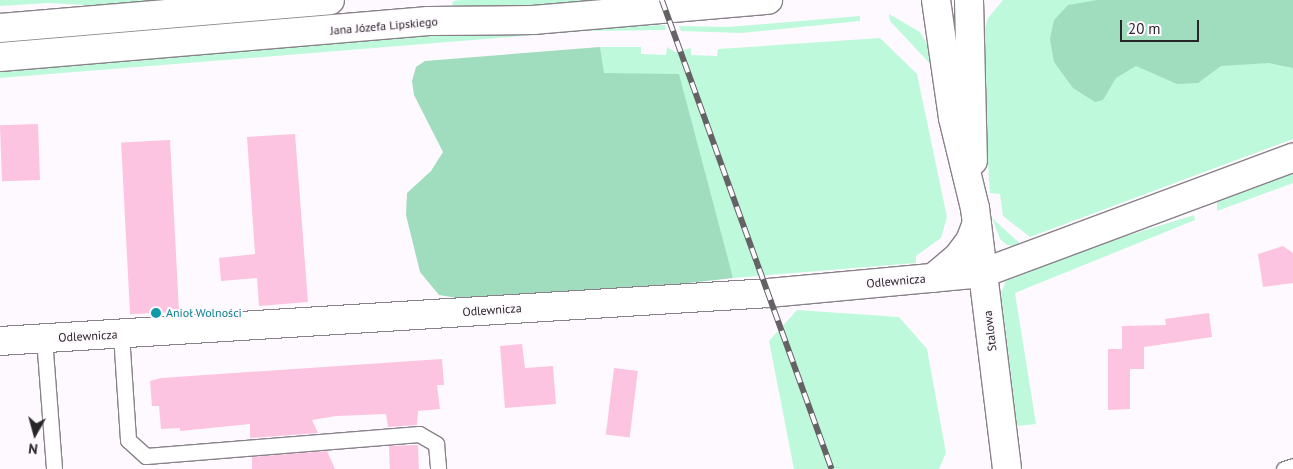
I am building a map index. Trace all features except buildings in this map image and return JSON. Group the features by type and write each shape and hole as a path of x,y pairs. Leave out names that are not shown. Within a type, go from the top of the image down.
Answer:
{"street":[{"path":"0,28 330,0"},
{"name":"Jana Józefa Lipskiego","path":"0,57 428,21 573,17 768,0"},
{"name":"Stalowa","path":"936,0 953,118 972,193 977,223 1007,469"},
{"name":"Stalowa","path":"969,0 974,119 972,193"},
{"name":"Odlewnicza","path":"0,341 769,293 984,273 1293,158"},
{"path":"977,223 970,241 958,257 933,278 966,292 988,313"}],"lane":[{"path":"303,1 307,32"},
{"path":"121,334 128,440 146,456 164,463 419,434 436,444 438,469"},
{"path":"44,338 54,469"},
{"path":"1284,469 1293,466"}],"green space":[{"path":"0,0 204,0 120,7 49,3 0,6"},
{"path":"616,0 510,9 452,5 453,1"},
{"path":"1003,0 1293,0 1293,139 1030,237 1003,216 1000,194 990,193 980,45 988,18"},
{"path":"1097,0 1293,0 1293,68 1269,63 1221,66 1198,83 1177,84 1136,66 1116,78 1103,100 1095,102 1073,88 1054,62 1050,39 1054,20 1068,5"},
{"path":"889,14 920,32 931,51 934,68 890,21"},
{"path":"860,16 860,21 742,33 681,31 679,26 728,27"},
{"path":"665,25 666,30 586,31 0,78 0,65 381,34"},
{"path":"880,38 917,74 947,217 941,238 916,256 916,263 733,278 725,252 603,73 600,47 641,47 641,54 666,55 667,47 675,52 691,48 691,55 717,56 718,49"},
{"path":"600,47 604,73 679,74 733,278 599,293 463,299 439,295 420,272 406,215 407,193 431,171 443,152 414,95 412,81 416,67 425,61"},
{"path":"1293,170 1293,183 1217,211 1217,199"},
{"path":"1194,215 1195,220 1015,293 1036,424 1017,426 1001,293 1006,281 1107,242"},
{"path":"992,218 1025,248 1007,245 1000,239"},
{"path":"797,310 899,317 927,349 946,453 939,469 794,469 769,341"}],"railway":[{"path":"662,0 832,469"}],"place":[{"name":"Anioł Wolności","path":"156,313"}]}
